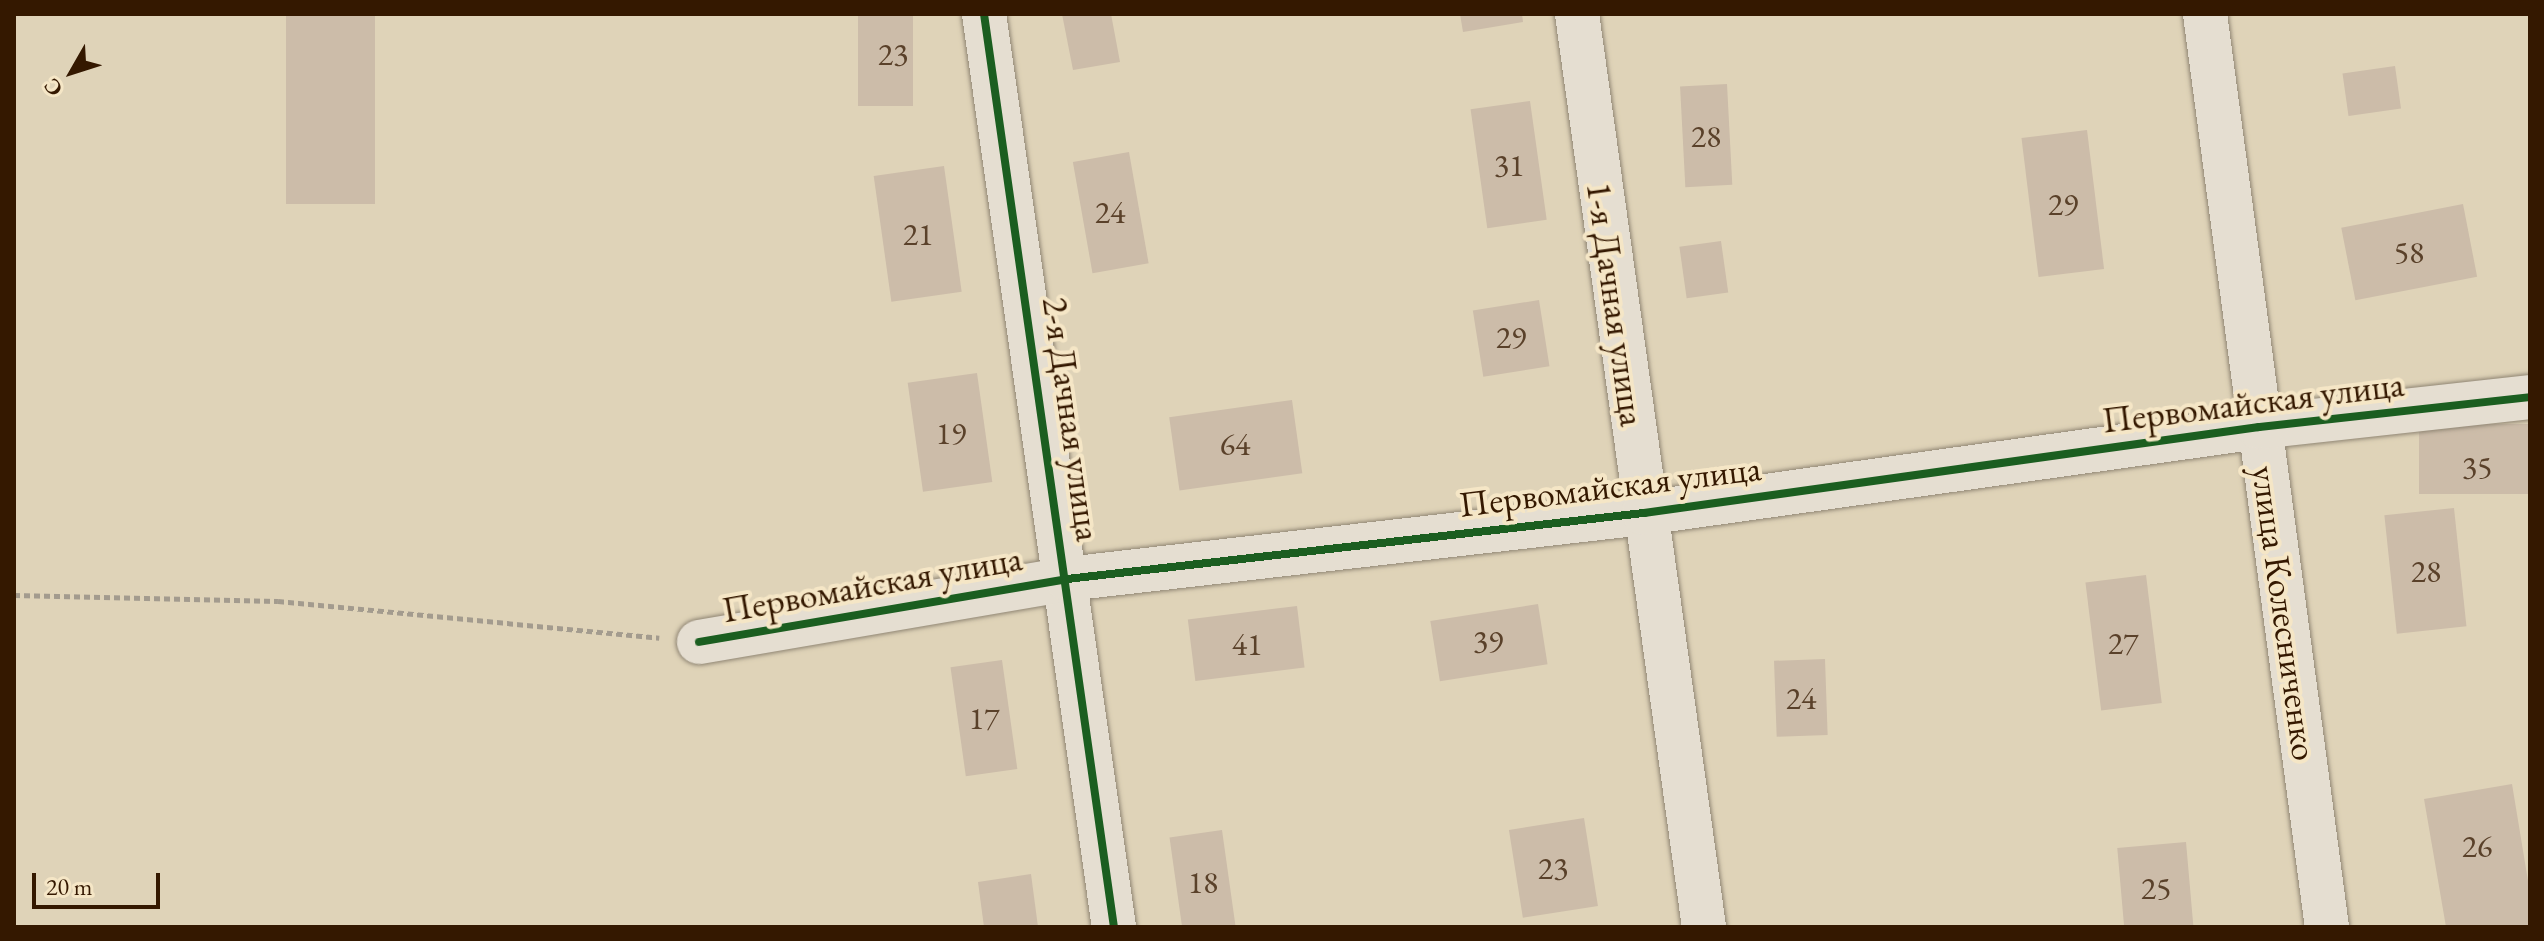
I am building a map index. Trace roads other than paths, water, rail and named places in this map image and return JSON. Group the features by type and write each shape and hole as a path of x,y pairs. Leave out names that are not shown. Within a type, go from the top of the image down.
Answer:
{"street":[{"name":"2-я Дачная улица","path":"984,14 1067,579 1114,927"},
{"name":"1-я Дачная улица","path":"1577,14 1704,927"},
{"name":"улица Колесниченко","path":"2205,14 2327,927"},
{"name":"Первомайская улица","path":"699,642 1067,579 1644,513 2259,427 2530,397"}]}
